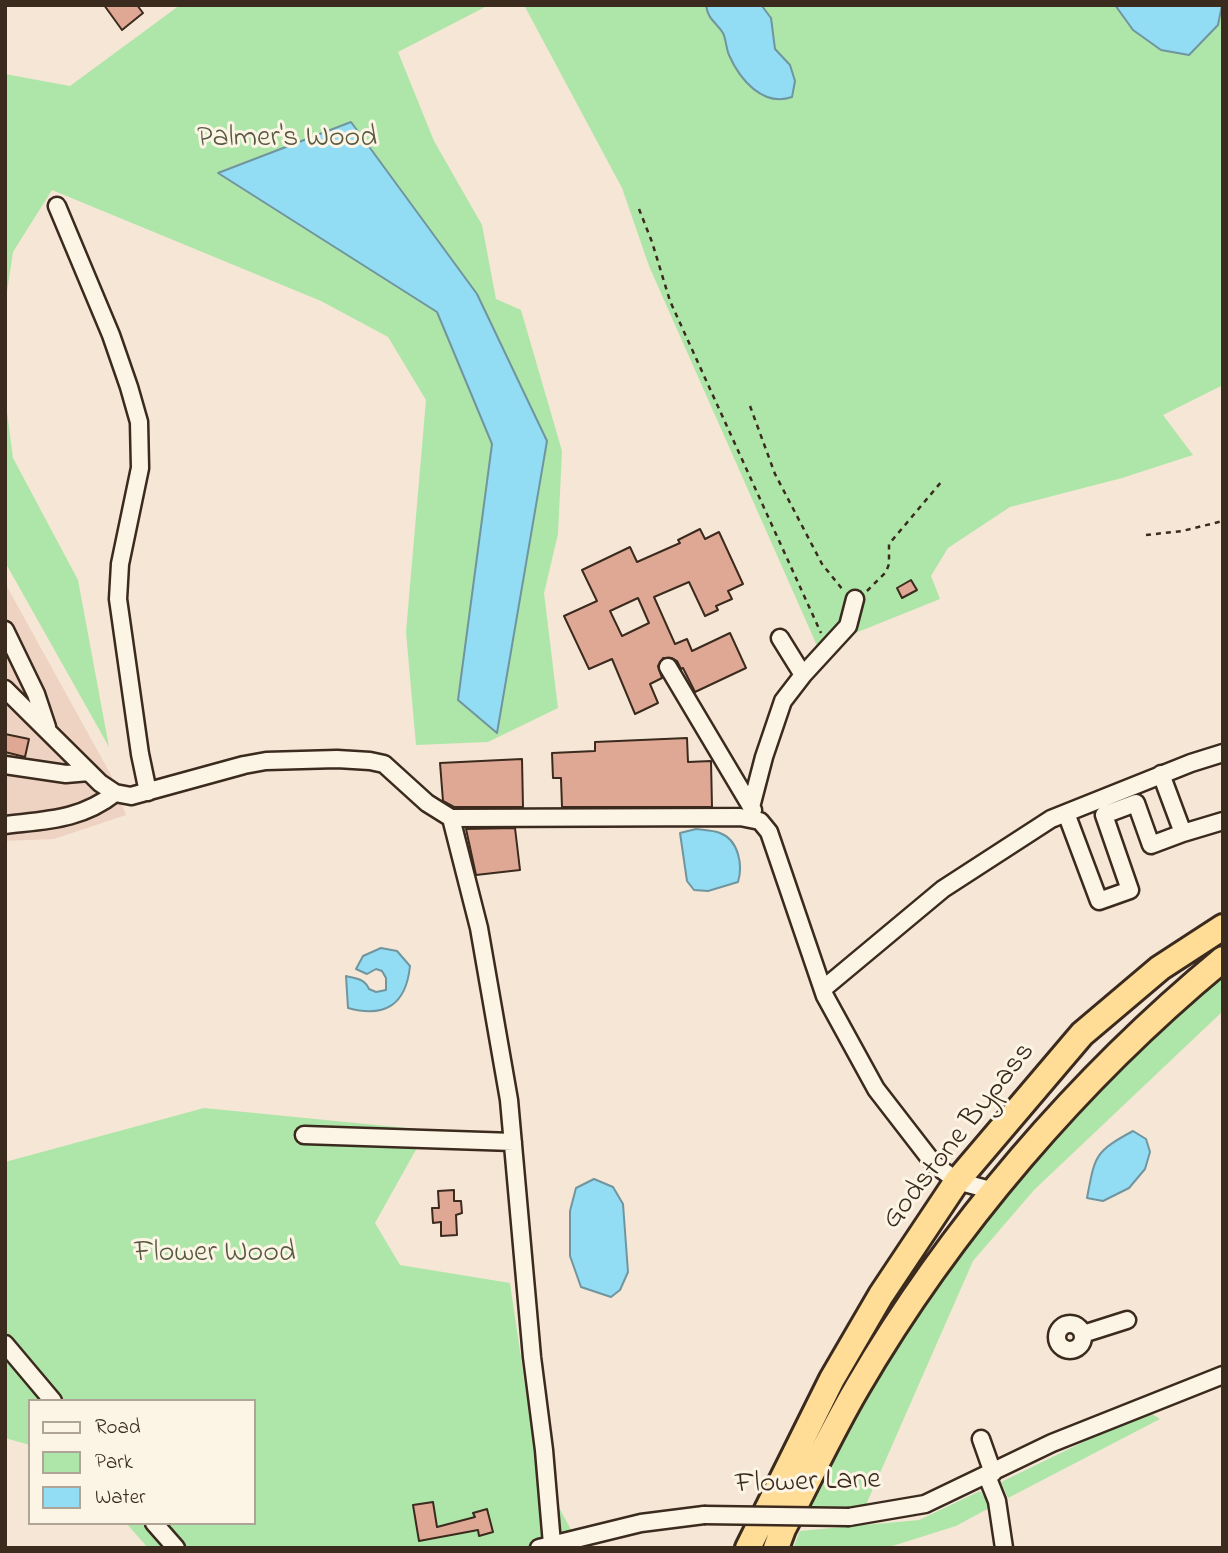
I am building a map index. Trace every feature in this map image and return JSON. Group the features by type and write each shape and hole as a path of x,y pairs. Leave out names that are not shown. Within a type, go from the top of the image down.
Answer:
{"highway":[{"name":"Godstone Bypass","path":"748,1548 832,1379 881,1295 957,1181 1082,1034 1160,968 1223,927"},
{"name":"Godstone Bypass","path":"776,1548 783,1529 857,1388 921,1287 994,1191 1111,1059 1167,1005 1223,959"}],"street":[{"path":"57,206 111,335 130,387 139,422 140,468 120,564 118,598 148,792"},
{"path":"755,814 764,757 783,701 848,626 855,600"},
{"path":"5,630 36,694 48,732"},
{"path":"780,638 803,675"},
{"path":"668,667 755,814 769,832 822,989 876,1089 934,1164 957,1181 994,1191"},
{"path":"5,689 89,772 115,793 131,796 266,761 337,759 384,764 427,803 451,818 740,817 755,814"},
{"path":"822,989 943,889 1051,819 1161,774 1223,753"},
{"path":"5,765 66,774 89,772"},
{"path":"1161,774 1183,833"},
{"path":"5,825 73,816 99,806 115,793"},
{"path":"1066,813 1099,901 1130,890 1104,815 1136,803 1151,845 1223,821"},
{"path":"451,818 479,928 509,1100 532,1357 544,1450 546,1546"},
{"path":"304,1135 513,1142"},
{"path":"1083,1334 1128,1320"},
{"path":"5,1344 51,1399"},
{"name":"Flower Lane","path":"546,1546 641,1523 704,1515 849,1517 925,1504 1052,1443 1223,1375"},
{"path":"981,1439 1004,1548"},
{"path":"156,1525 176,1548"}],"path":[{"path":"639,209 670,300 829,649"},
{"path":"750,406 775,474 822,564 846,594 855,600 865,594 886,572 889,544 942,481"},
{"path":"1146,535 1182,531 1223,521"}],"shaded area":[{"path":"5,583 111,775 126,815 54,839 5,841"}],"green space":[{"name":"Palmer's Wood","path":"180,5 489,5 398,52 434,141 482,225 496,299 521,310 562,451 558,534 544,593 558,708 488,742 416,745 406,632 426,400 388,337 321,301 52,190 13,252 5,305 5,74 70,86"},
{"path":"524,5 1223,5 1223,385 1163,415 1193,455 1122,478 1010,507 948,548 931,576 940,599 818,648 649,266 622,188"},
{"path":"5,396 13,458 78,580 109,747 5,562"},
{"path":"1223,976 1223,1011 1034,1190 973,1261 865,1507 804,1507 860,1404 956,1258 1016,1182 1080,1108 1181,1006"},
{"name":"Flower Wood","path":"204,1108 427,1130 375,1223 400,1265 510,1283 537,1467 581,1548 148,1548 128,1525 256,1525 256,1399 28,1399 28,1444 5,1438 5,1162"},
{"path":"1147,1411 1160,1419 1008,1498 1001,1482"},
{"path":"980,1491 991,1507 956,1526 886,1548 793,1548 800,1531 919,1520"}],"water":[{"path":"706,5 762,6 771,18 775,49 790,65 795,81 792,97 771,98 762,95 746,82 739,74 728,52 723,33 710,18"},
{"path":"1115,5 1222,5 1218,25 1189,55 1161,50 1133,30"},
{"path":"351,122 477,294 547,441 497,733 458,700 492,444 437,312 218,173"},
{"path":"696,829 717,832 732,841 740,861 738,882 708,891 694,890 687,881 680,833"},
{"path":"381,948 397,951 410,966 404,990 398,999 383,1009 361,1011 348,1008 346,976 362,981 376,992 386,990 386,978 382,971 376,969 367,974 356,969 363,956"},
{"path":"1133,1131 1146,1139 1150,1152 1145,1169 1129,1188 1103,1201 1087,1198 1098,1157 1110,1144"},
{"path":"594,1179 613,1187 623,1204 628,1272 620,1290 611,1297 581,1287 570,1256 570,1211 576,1188"}],"building":[{"path":"104,5 137,5 143,13 122,30"},
{"path":"700,529 705,539 719,532 743,584 728,591 732,599 716,606 718,610 705,616 689,582 654,597 675,644 687,639 692,651 730,633 746,668 695,692 677,661 663,658 658,666 662,678 650,684 658,703 635,714 612,659 589,669 564,616 597,601 582,570 630,547 637,562 680,543 678,540","holes":["638,598 649,623 622,636 610,611"]},
{"path":"911,580 917,590 902,598 897,588"},
{"path":"5,734 29,739 25,757 5,752"},
{"path":"687,738 688,762 711,761 712,807 562,807 561,778 553,778 552,753 595,751 595,742"},
{"path":"522,759 523,807 454,807 443,801 440,763"},
{"path":"515,828 520,870 476,875 466,829"},
{"path":"454,1190 454,1201 461,1201 462,1213 456,1215 457,1235 441,1236 441,1222 433,1223 432,1208 439,1208 438,1191"},
{"path":"433,1502 437,1527 475,1517 473,1513 487,1509 493,1532 479,1536 478,1530 419,1541 413,1505"}]}
